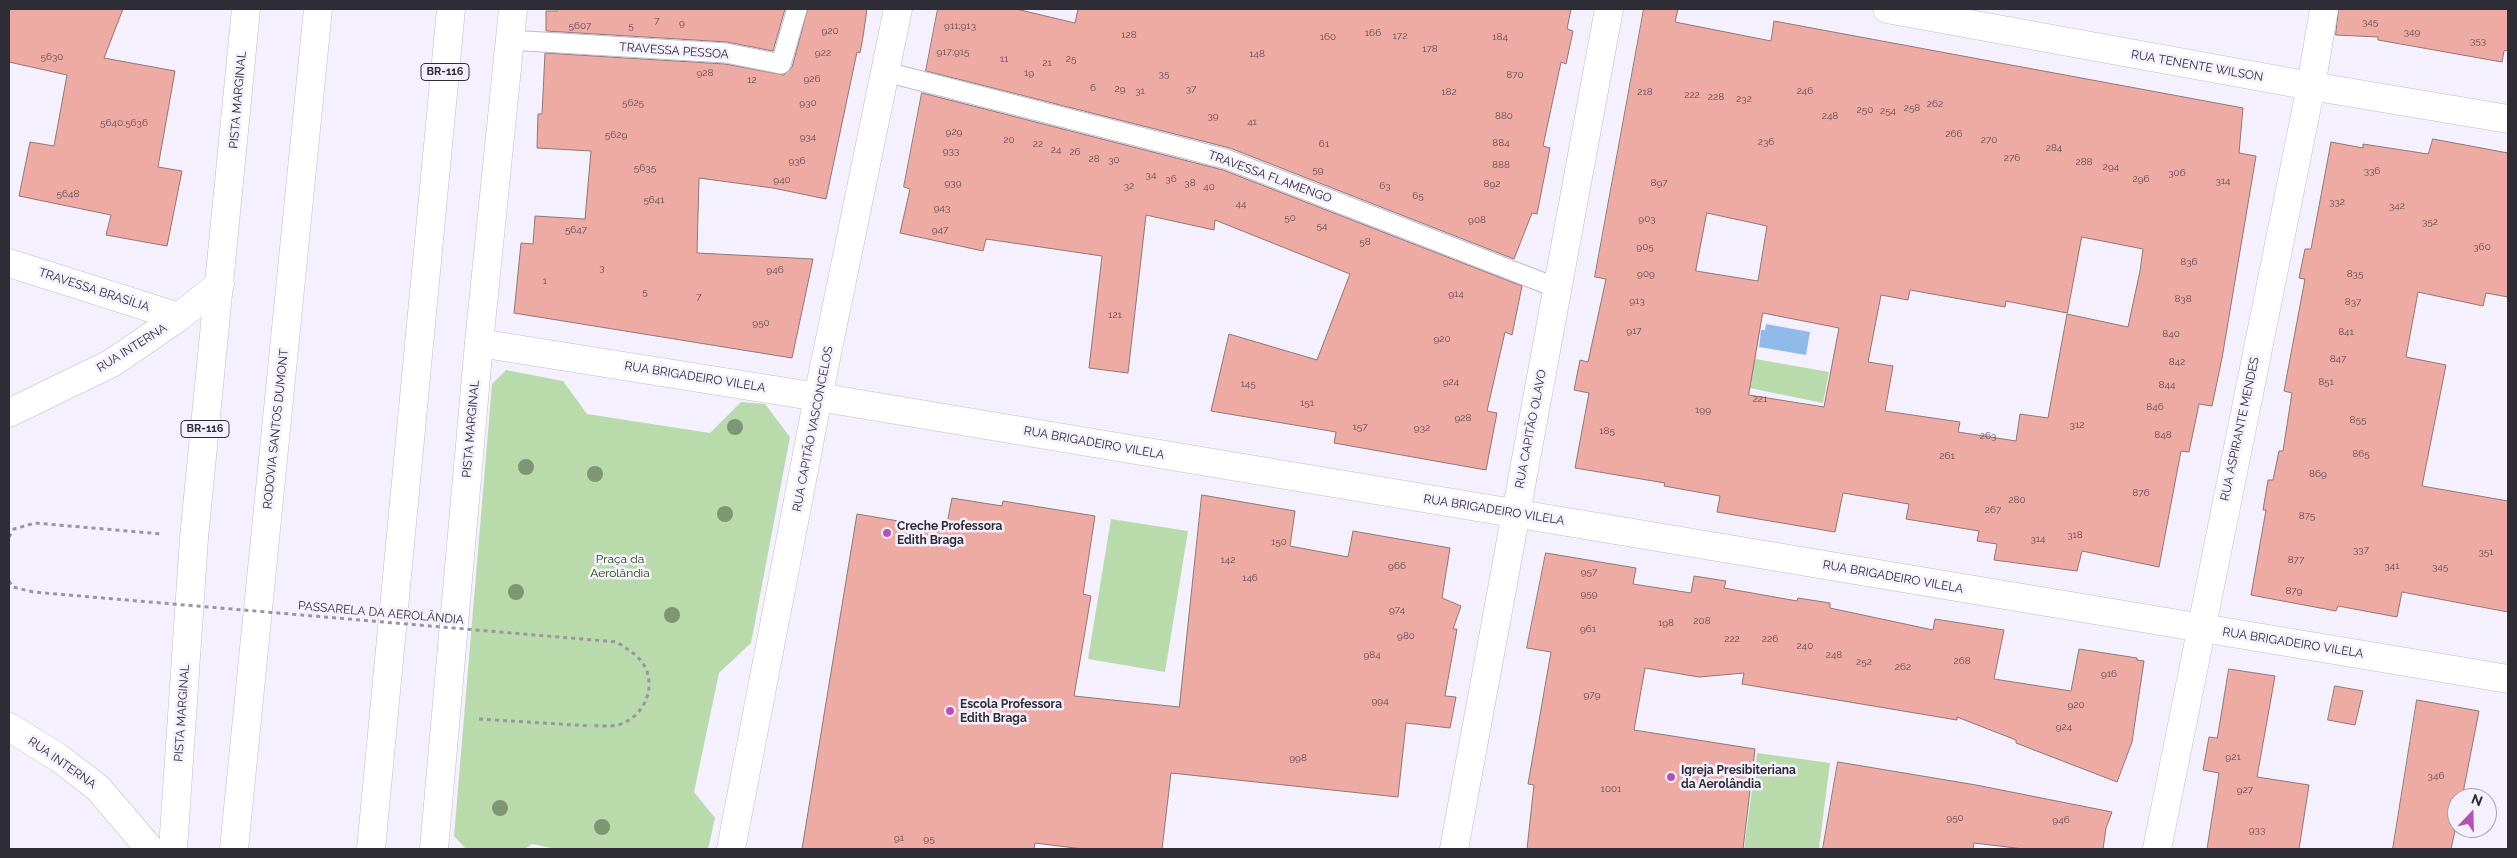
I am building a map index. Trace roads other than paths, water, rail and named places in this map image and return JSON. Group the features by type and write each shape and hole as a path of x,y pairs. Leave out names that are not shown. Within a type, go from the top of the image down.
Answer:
{"main road":[{"name":"PISTA MARGINAL","path":"173,849 194,538 246,9"},
{"name":"RODOVIA SANTOS DUMONT","path":"234,849 318,9"},
{"name":"BR-116","path":"372,849 451,9"},
{"name":"PISTA MARGINAL","path":"434,849 479,343 512,9"},
{"name":"RUA CAPITÃO VASCONCELOS","path":"731,849 818,397 898,9"},
{"name":"RUA CAPITÃO OLAVO","path":"1454,849 1609,9"},
{"name":"RUA TENENTE WILSON","path":"1887,9 2311,86 2508,119"},
{"name":"RUA ASPIRANTE MENDES","path":"2157,849 2200,628 2311,86 2324,9"},
{"name":"TRAVESSA BRASÍLIA","path":"9,263 179,317"},
{"name":"RUA INTERNA","path":"9,413 112,363 179,317 220,284"},
{"name":"RUA BRIGADEIRO VILELA","path":"479,343 818,397 2508,679"},
{"name":"RUA INTERNA","path":"9,727 59,758 98,788 150,849"}],"lane":[{"name":"TRAVESSA PESSOA","path":"509,40 726,53 781,64 797,9"},
{"name":"TRAVESSA FLAMENGO","path":"886,72 1226,158 1557,288"}],"water":[{"path":"1766,324 1810,332 1806,355 1759,347 1761,330 1765,330"}],"place":[{"name":"Creche Professora Edith Braga","path":"887,533"},
{"name":"Escola Professora Edith Braga","path":"950,711"},
{"name":"Igreja Presibiteriana da Aerolândia","path":"1671,777"}],"park label":[{"name":"Praça da Aerolândia","path":"620,566"}]}
